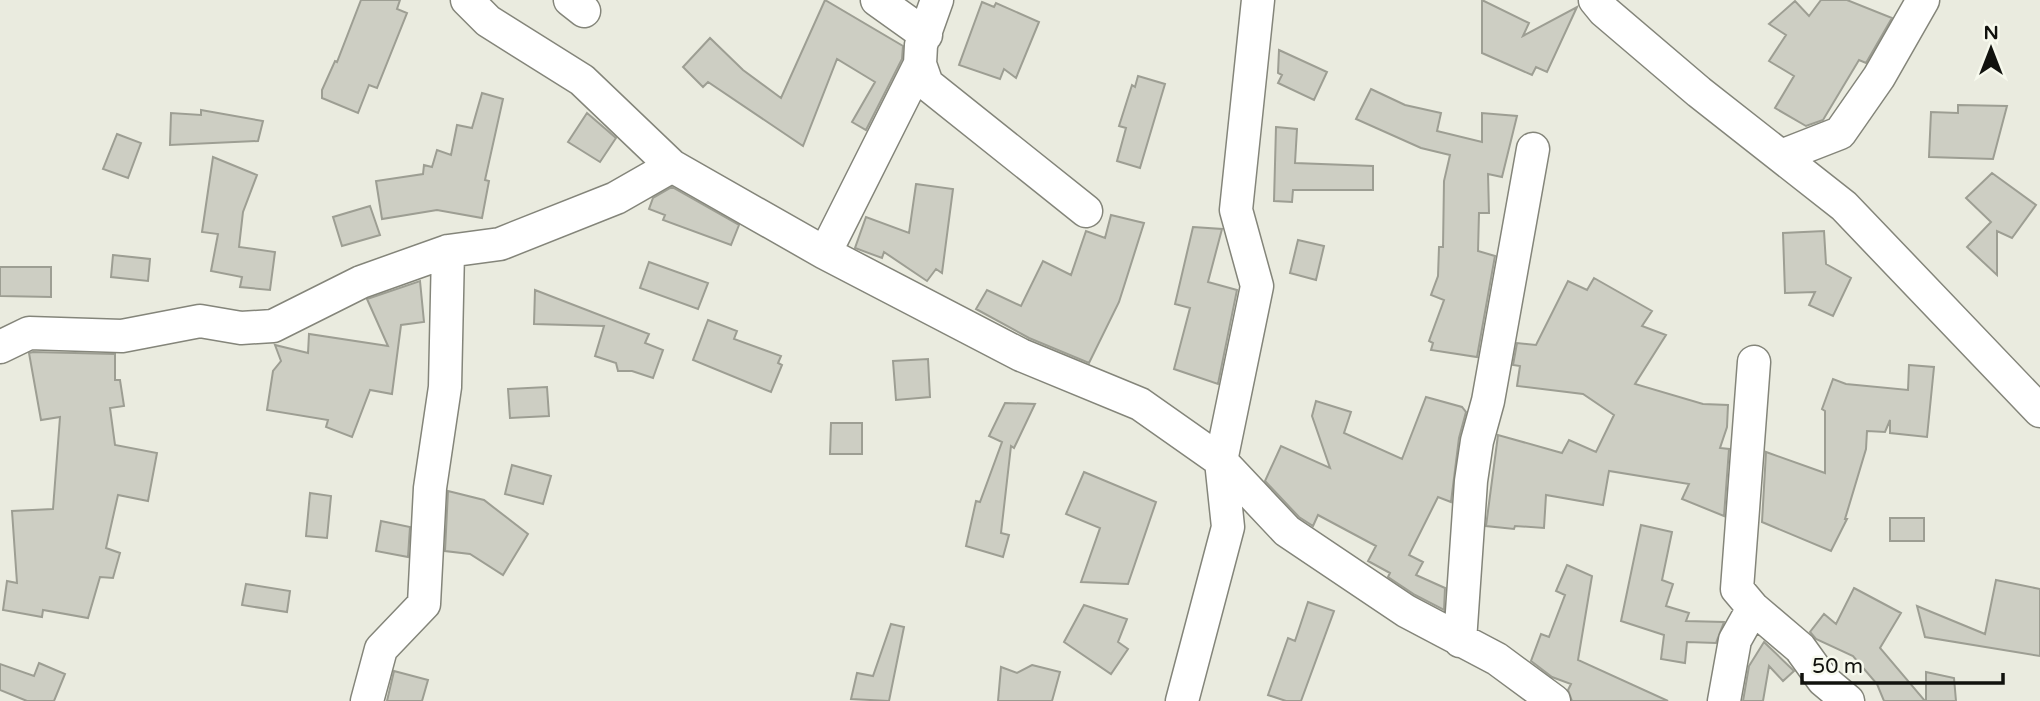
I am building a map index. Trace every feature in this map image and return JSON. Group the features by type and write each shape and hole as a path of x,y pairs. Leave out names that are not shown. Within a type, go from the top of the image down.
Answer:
{"street":[{"path":"467,0 488,22 582,80 672,166 825,253 1021,355 1140,404 1221,461 1287,531 1406,611 1497,659 1554,701"},
{"path":"877,0 923,49 927,84 1086,211"},
{"path":"825,253 923,49 937,0"},
{"path":"1182,701 1228,527 1221,461 1257,286 1236,210 1258,0"},
{"path":"1595,0 1699,92 1844,206 2040,411"},
{"path":"1781,156 1840,133 1879,77 1923,0"},
{"path":"1460,641 1477,441 1488,401 1533,149"},
{"path":"0,347 29,333 122,336 200,321 241,328 273,326 361,282 448,251 500,244 617,198 672,166"},
{"path":"367,701 381,649 424,604 430,488 445,387 448,251"},
{"path":"1754,362 1737,589 1753,608 1800,648 1823,680 1848,701"},
{"path":"1724,701 1735,640 1753,608"}],"building":[{"path":"361,0 400,0 397,9 407,13 377,88 369,85 358,113 322,98 322,90 335,61 337,62"},
{"path":"825,0 903,46 902,59 866,130 852,122 875,82 837,59 803,146 708,82 703,87 683,67 710,38 743,70 781,98"},
{"path":"1482,0 1529,23 1523,36 1577,7 1547,72 1536,67 1532,75 1482,53"},
{"path":"1821,0 1847,0 1892,18 1866,63 1859,60 1823,120 1806,126 1775,108 1794,76 1769,61 1786,35 1769,24 1795,1 1809,16"},
{"path":"982,2 994,7 996,3 1039,22 1016,78 1004,69 1000,79 959,65"},
{"path":"1279,50 1327,72 1314,100 1278,83 1282,75 1278,73"},
{"path":"1138,76 1165,84 1140,168 1117,161 1126,128 1119,126 1132,85 1135,87"},
{"path":"1371,89 1405,105 1441,113 1437,131 1482,142 1482,113 1517,116 1502,177 1488,174 1489,213 1479,213 1478,251 1495,256 1477,357 1431,350 1433,343 1429,341 1444,300 1431,295 1438,276 1439,247 1443,247 1444,181 1450,155 1421,148 1356,119"},
{"path":"482,93 503,99 485,180 489,181 482,218 437,210 382,219 376,181 423,174 424,165 432,167 437,150 451,155 457,125 472,128"},
{"path":"1958,105 2007,106 1993,159 1929,157 1931,112 1958,113"},
{"path":"201,110 263,121 258,141 170,145 171,113 201,115"},
{"path":"587,113 616,138 600,162 568,142"},
{"path":"1276,127 1297,129 1295,163 1373,166 1373,190 1293,190 1292,202 1274,201"},
{"path":"117,134 141,143 128,178 103,169"},
{"path":"213,157 257,175 243,212 239,247 275,252 270,290 240,287 242,277 211,271 218,234 202,232"},
{"path":"1992,173 2036,205 2012,238 1997,231 1997,275 1967,247 1991,222 1966,198"},
{"path":"916,184 953,189 942,273 936,269 927,281 884,252 882,258 855,248 866,217 909,233"},
{"path":"672,187 739,225 731,245 663,220 665,215 649,209 653,198"},
{"path":"370,206 380,235 342,246 333,217"},
{"path":"1111,215 1144,223 1119,302 1089,363 1029,338 976,309 987,290 1021,306 1043,261 1071,275 1086,231 1105,238"},
{"path":"1193,227 1222,229 1208,282 1237,290 1218,384 1174,369 1190,308 1175,304"},
{"path":"1824,231 1826,264 1851,278 1833,316 1809,305 1815,292 1785,293 1783,233"},
{"path":"1298,240 1324,246 1316,280 1290,273"},
{"path":"113,255 150,259 148,281 111,277"},
{"path":"649,262 708,283 698,309 640,288"},
{"path":"0,267 51,267 51,297 0,296"},
{"path":"1594,278 1652,311 1642,326 1666,335 1635,384 1703,404 1728,405 1727,427 1720,448 1729,449 1724,516 1682,499 1689,484 1609,471 1603,505 1546,495 1544,528 1486,526 1498,435 1562,453 1569,440 1596,452 1614,415 1583,394 1517,386 1520,366 1513,365 1517,343 1536,345 1568,281 1587,290"},
{"path":"420,281 424,322 401,325 392,394 370,390 352,437 326,427 328,420 267,410 273,371 281,361 275,345 308,353 309,334 388,346 367,299"},
{"path":"535,290 649,334 645,343 663,350 653,378 632,371 618,371 616,363 595,356 604,326 534,324"},
{"path":"708,320 737,331 734,339 781,356 778,363 782,365 771,392 693,360"},
{"path":"29,353 115,354 115,380 120,380 124,406 110,408 115,445 157,453 148,501 118,495 106,548 120,553 113,578 100,577 88,618 43,610 42,617 3,610 7,581 17,583 12,511 53,509 60,417 41,420"},
{"path":"928,359 930,397 896,400 893,361"},
{"path":"1909,365 1934,367 1927,437 1890,433 1890,420 1885,432 1867,431 1866,449 1847,519 1831,551 1762,522 1766,452 1825,473 1825,411 1822,409 1833,379 1846,384 1908,390"},
{"path":"547,387 549,416 510,418 508,389"},
{"path":"1426,397 1462,407 1466,412 1459,438 1451,502 1438,497 1409,555 1423,562 1416,575 1445,588 1444,610 1415,595 1388,577 1390,573 1368,561 1376,546 1318,515 1313,526 1299,517 1265,481 1281,446 1330,468 1312,416 1316,401 1351,412 1344,433 1402,459"},
{"path":"1005,403 1035,404 1014,448 1011,446 1001,533 1009,535 1003,557 966,546 976,501 980,502 1002,442 989,436"},
{"path":"831,423 862,423 862,454 830,454"},
{"path":"512,465 551,476 543,504 505,494"},
{"path":"1084,472 1156,502 1128,584 1081,582 1100,528 1066,514"},
{"path":"448,491 484,500 528,534 503,575 470,554 445,551"},
{"path":"310,493 331,496 327,538 306,536"},
{"path":"1890,518 1924,518 1924,541 1890,541"},
{"path":"381,521 410,527 408,557 376,551"},
{"path":"1641,525 1672,532 1662,580 1673,584 1666,606 1689,613 1686,621 1724,622 1716,643 1687,642 1685,663 1661,659 1664,635 1621,621"},
{"path":"1567,565 1592,576 1578,660 1668,701 1572,701 1568,690 1571,684 1552,677 1531,661 1541,634 1549,637 1565,595 1556,591"},
{"path":"1996,580 2040,589 2040,656 1925,637 1917,606 1985,634"},
{"path":"246,584 290,591 287,612 242,605"},
{"path":"1854,588 1901,613 1880,648 1925,701 1884,701 1877,684 1853,656 1816,639 1810,632 1824,614 1836,624"},
{"path":"1308,602 1334,611 1301,701 1286,701 1268,695 1288,638 1295,641"},
{"path":"1084,605 1127,619 1118,642 1128,649 1111,674 1064,642"},
{"path":"891,624 904,627 889,701 851,699 857,673 873,676"},
{"path":"1764,642 1794,671 1783,681 1769,666 1763,701 1743,701 1749,666"},
{"path":"39,663 65,674 54,701 27,701 0,690 0,664 34,676"},
{"path":"1032,665 1060,672 1052,701 998,701 1001,667 1017,673"},
{"path":"394,671 428,680 422,701 387,701"},
{"path":"1926,672 1954,678 1956,701 1926,701"}]}
